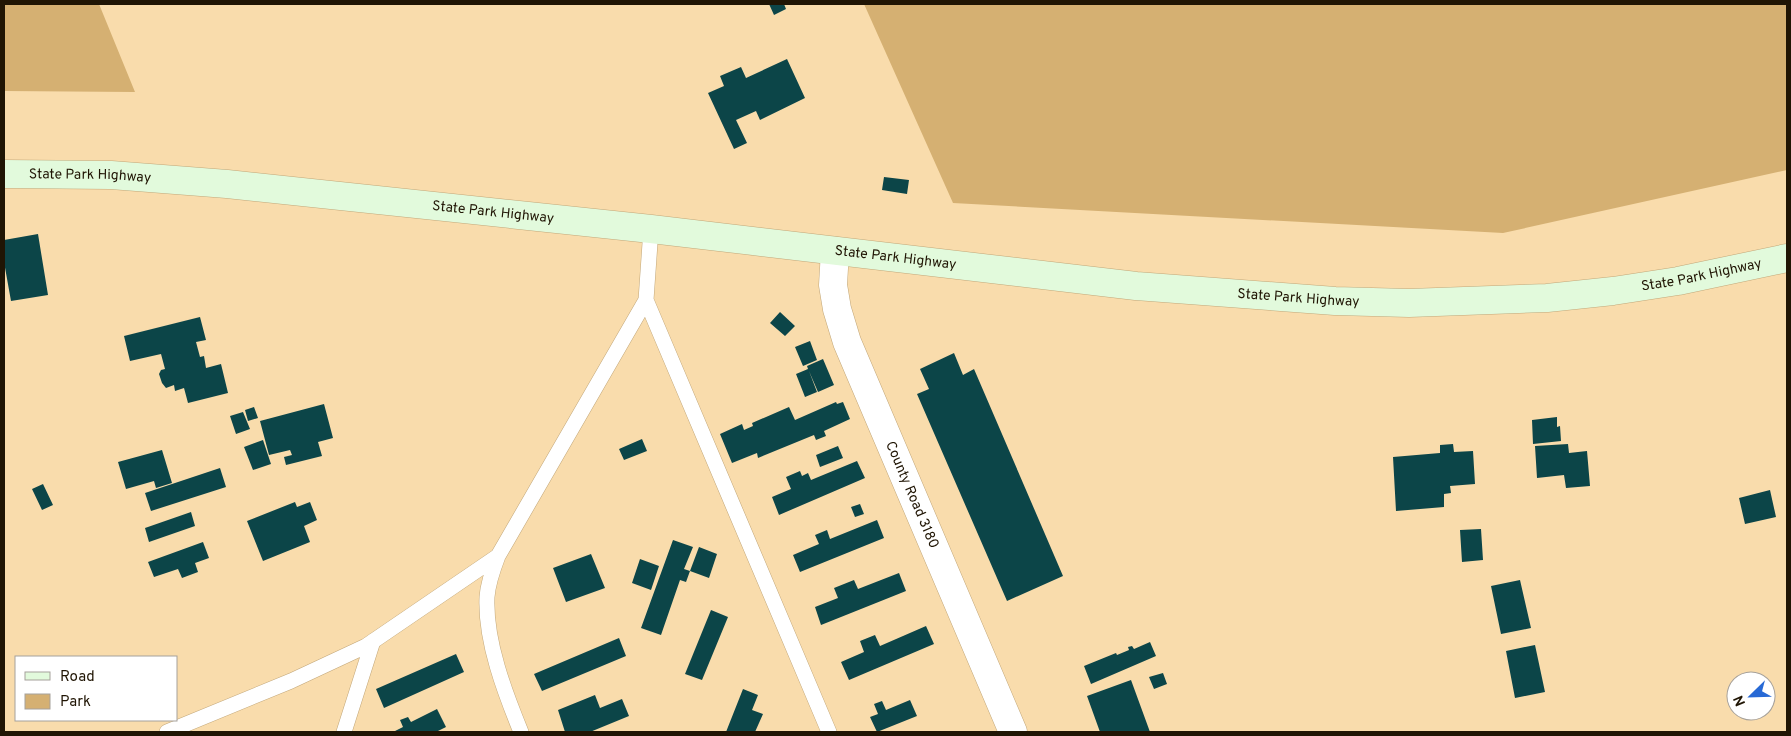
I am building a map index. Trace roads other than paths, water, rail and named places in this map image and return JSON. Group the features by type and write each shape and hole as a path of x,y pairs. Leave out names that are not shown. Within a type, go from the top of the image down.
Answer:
{"main road":[{"name":"State Park Highway","path":"4,174 111,175 227,184 651,229 1136,286 1335,301 1409,303 1537,298 1613,291 1678,281 1787,258"}],"street":[{"name":"County Road 3180","path":"835,252 833,285 837,309 847,342 1013,732"}],"lane":[{"path":"522,732 497,667 488,617 487,597 491,575 498,556 646,300 651,229"},
{"path":"646,300 828,732"},
{"path":"167,732 291,682 335,662 373,641 498,556"},
{"path":"344,732 373,641"}]}
